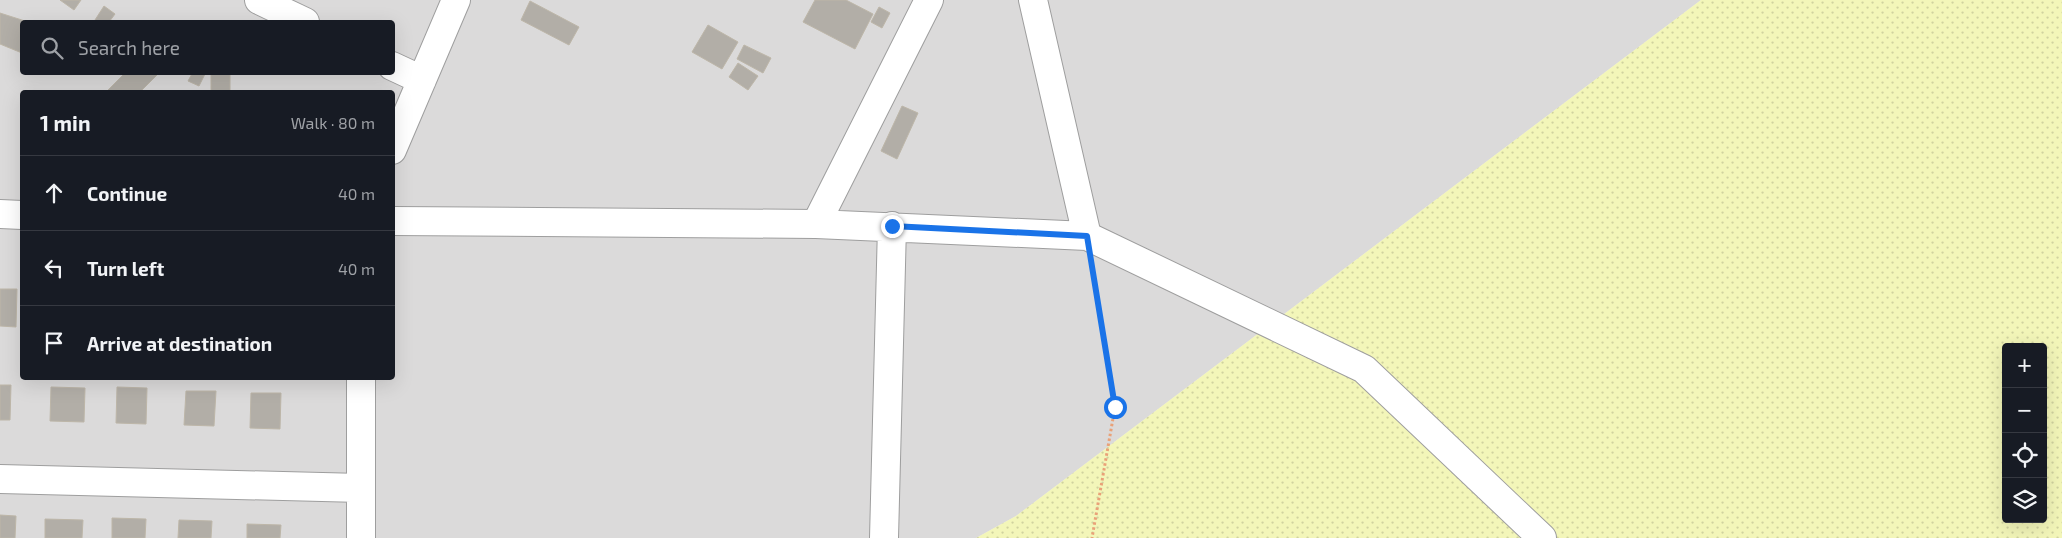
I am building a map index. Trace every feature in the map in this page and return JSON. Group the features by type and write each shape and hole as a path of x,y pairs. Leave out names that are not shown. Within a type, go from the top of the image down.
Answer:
{"street":[{"path":"259,0 301,20"},
{"path":"395,143 456,0"},
{"path":"816,224 929,0"},
{"path":"1033,0 1087,236"},
{"path":"395,67 422,80"},
{"path":"0,214 20,215"},
{"path":"395,221 816,224 1087,236 1364,369 1542,538"},
{"path":"884,538 892,226"},
{"path":"361,538 362,380"},
{"path":"0,479 361,488"}],"path":[{"path":"1087,236 1115,407 1092,538"}],"shaded area":[{"path":"0,0 1701,0 1016,516 976,538 0,538"}],"sand":[{"path":"1701,0 2062,0 2062,538 976,538 1016,516"}],"building":[{"path":"60,0 81,0 74,10"},
{"path":"815,0 846,0 873,14 855,49 803,22"},
{"path":"530,1 579,27 569,45 521,20"},
{"path":"104,6 115,14 110,20 95,20"},
{"path":"879,7 890,13 882,28 871,22"},
{"path":"0,13 22,20 20,20 20,52 0,44"},
{"path":"708,25 738,42 722,69 692,52"},
{"path":"744,45 771,58 763,73 737,59"},
{"path":"738,63 758,76 748,90 729,77"},
{"path":"123,75 157,75 142,90 108,90"},
{"path":"191,75 204,75 199,86 188,81"},
{"path":"211,75 230,75 230,90 211,90"},
{"path":"902,106 918,113 897,159 881,151"},
{"path":"0,289 17,289 16,327 0,326"},
{"path":"0,385 11,385 10,420 0,420"},
{"path":"51,387 85,388 84,422 50,421"},
{"path":"117,387 147,388 146,424 116,423"},
{"path":"186,391 216,391 214,426 184,425"},
{"path":"251,393 281,393 280,429 250,428"},
{"path":"0,515 16,516 15,538 0,538"},
{"path":"112,518 146,519 145,538 112,538"},
{"path":"45,519 83,520 82,538 45,538"},
{"path":"179,520 212,521 211,538 178,538"},
{"path":"247,524 281,525 280,538 247,538"}],"route":[{"path":"892,226 1087,236 1115,407"}]}
